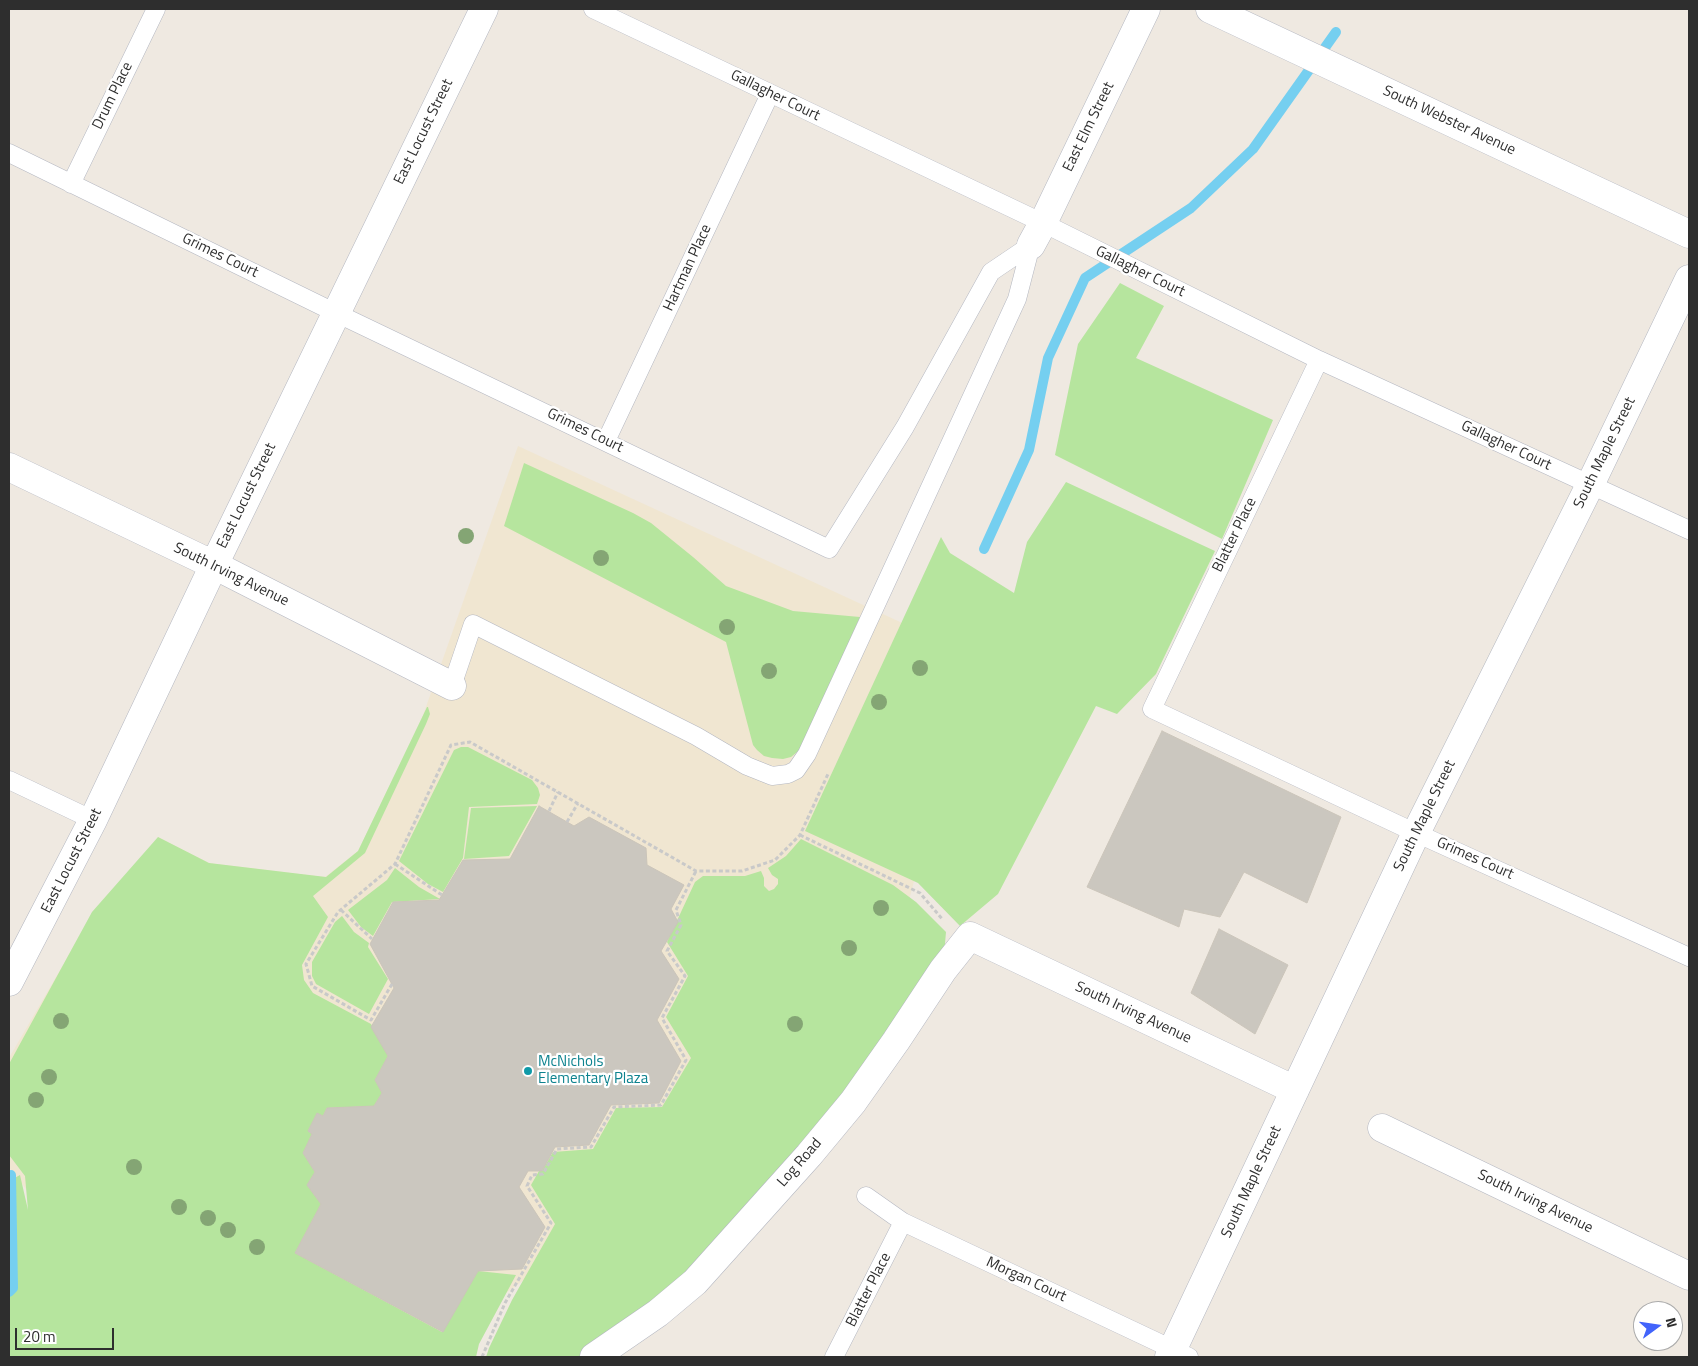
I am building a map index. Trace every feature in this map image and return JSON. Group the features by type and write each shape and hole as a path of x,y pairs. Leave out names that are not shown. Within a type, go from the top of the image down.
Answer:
{"street":[{"name":"East Locust Street","path":"9,982 93,820 484,9"},
{"name":"East Elm Street","path":"1037,234 1146,9"},
{"name":"South Webster Avenue","path":"1210,9 1689,234"},
{"name":"South Maple Street","path":"1177,1355 1295,1090 1416,833 1590,485 1689,279"},
{"name":"South Irving Avenue","path":"9,467 214,566 452,686"},
{"name":"South Irving Avenue","path":"966,941 1295,1090"},
{"name":"Log Road","path":"594,1357 658,1313 695,1282 802,1162 852,1102 896,1041 943,970 966,941"},
{"name":"South Irving Avenue","path":"1382,1128 1689,1276"}],"lane":[{"name":"Drum Place","path":"71,184 156,9"},
{"name":"Gallagher Court","path":"593,9 770,94 1037,234 1072,238 1319,360 1689,530"},
{"name":"Hartman Place","path":"606,441 770,94"},
{"name":"Grimes Court","path":"9,153 336,313 829,549 905,427 991,272 1037,234"},
{"path":"452,686 473,624 696,736 747,766 772,776 788,774 796,770 807,754 1017,299 1037,234"},
{"name":"Blatter Place","path":"1152,709 1319,360"},
{"name":"Grimes Court","path":"1152,709 1416,833 1689,957"},
{"path":"9,780 93,820"},
{"name":"Morgan Court","path":"866,1196 903,1222 1177,1355"},
{"name":"Blatter Place","path":"834,1357 903,1222"}],"path":[{"path":"392,984 371,1020 312,986 306,964 341,910 395,864 451,745 470,742 696,871 742,872 774,860 800,834 828,772"},
{"path":"549,811 558,792"},
{"path":"567,822 578,803"},
{"path":"622,835 623,829"},
{"path":"800,834 920,893 954,933 966,941"},
{"path":"395,864 442,895"},
{"path":"482,1357 505,1303 551,1223 527,1186 532,1175 543,1174 557,1149 591,1147 614,1107 661,1105 686,1060 662,1018 684,976 667,951 681,925 676,910 696,871"},
{"path":"341,910 372,939"}],"shaded area":[{"path":"518,446 974,656 909,900 599,1226 417,1357 9,1357 56,1228 9,1167 9,1058 85,927 158,837 209,863 325,877 358,851 421,721"}],"green space":[{"path":"1120,283 1164,306 1136,358 1273,420 1222,539 1055,455 1078,344"},
{"path":"524,463 651,523 726,586 793,611 860,617 802,748 791,757 783,759 764,756 753,745 726,642 504,526"},
{"path":"1066,482 1215,551 1156,674 1117,714 1096,706 998,894 960,926 918,883 805,831 941,537 950,553 1014,593 1027,542"},
{"path":"427,707 430,714 426,724 365,853 313,896 328,917 302,965 304,980 313,993 371,1024 388,1056 375,1080 382,1093 374,1106 327,1108 323,1116 317,1114 308,1131 312,1134 303,1153 315,1172 307,1185 321,1204 295,1253 442,1332 478,1271 516,1275 479,1344 476,1357 9,1357 9,1181 20,1175 28,1210 25,1176 9,1155 9,1064 92,912 158,837 209,863 326,877 358,851"},
{"path":"468,747 532,780 538,788 540,795 537,804 469,807 463,858 443,892 428,884 399,861 454,750"},
{"path":"537,806 509,856 464,859 471,808"},
{"path":"801,839 893,885 916,902 946,932 943,966 841,1110 692,1278 589,1357 486,1357 512,1300 555,1224 531,1185 539,1171 542,1171 553,1152 593,1149 616,1108 662,1107 691,1058 666,1017 688,976 667,942 695,882 703,876 745,876 761,871 764,878 764,886 769,891 774,889 778,884 778,879 772,875 768,868 786,856"},
{"path":"395,868 419,887 440,899 392,902 373,936 361,927 348,910 387,880"},
{"path":"342,916 354,932 369,943 368,947 388,979 369,1014 316,984 312,976 312,962 335,922"}],"building":[{"path":"1162,731 1341,817 1307,903 1244,872 1220,917 1184,909 1179,927 1087,887"},
{"name":"McNichols Elementary Plaza","path":"539,806 574,826 589,817 646,848 647,865 684,885 671,909 678,922 661,951 679,979 657,1020 681,1061 659,1103 611,1105 589,1145 555,1147 542,1171 528,1171 519,1187 545,1227 522,1269 478,1271 443,1332 295,1253 321,1204 307,1185 315,1172 303,1153 312,1134 308,1131 317,1113 323,1116 327,1108 374,1106 382,1093 375,1080 388,1056 371,1027 394,988 370,944 393,902 439,900 463,860 510,859"},
{"path":"1219,929 1288,965 1255,1034 1191,993"}],"waterway":[{"path":"984,549 1029,450 1048,358 1085,278 1191,208 1253,149 1336,32"},
{"path":"9,1292 13,1288 11,1175"}],"place":[{"name":"McNichols Elementary Plaza","path":"528,1071"}]}
